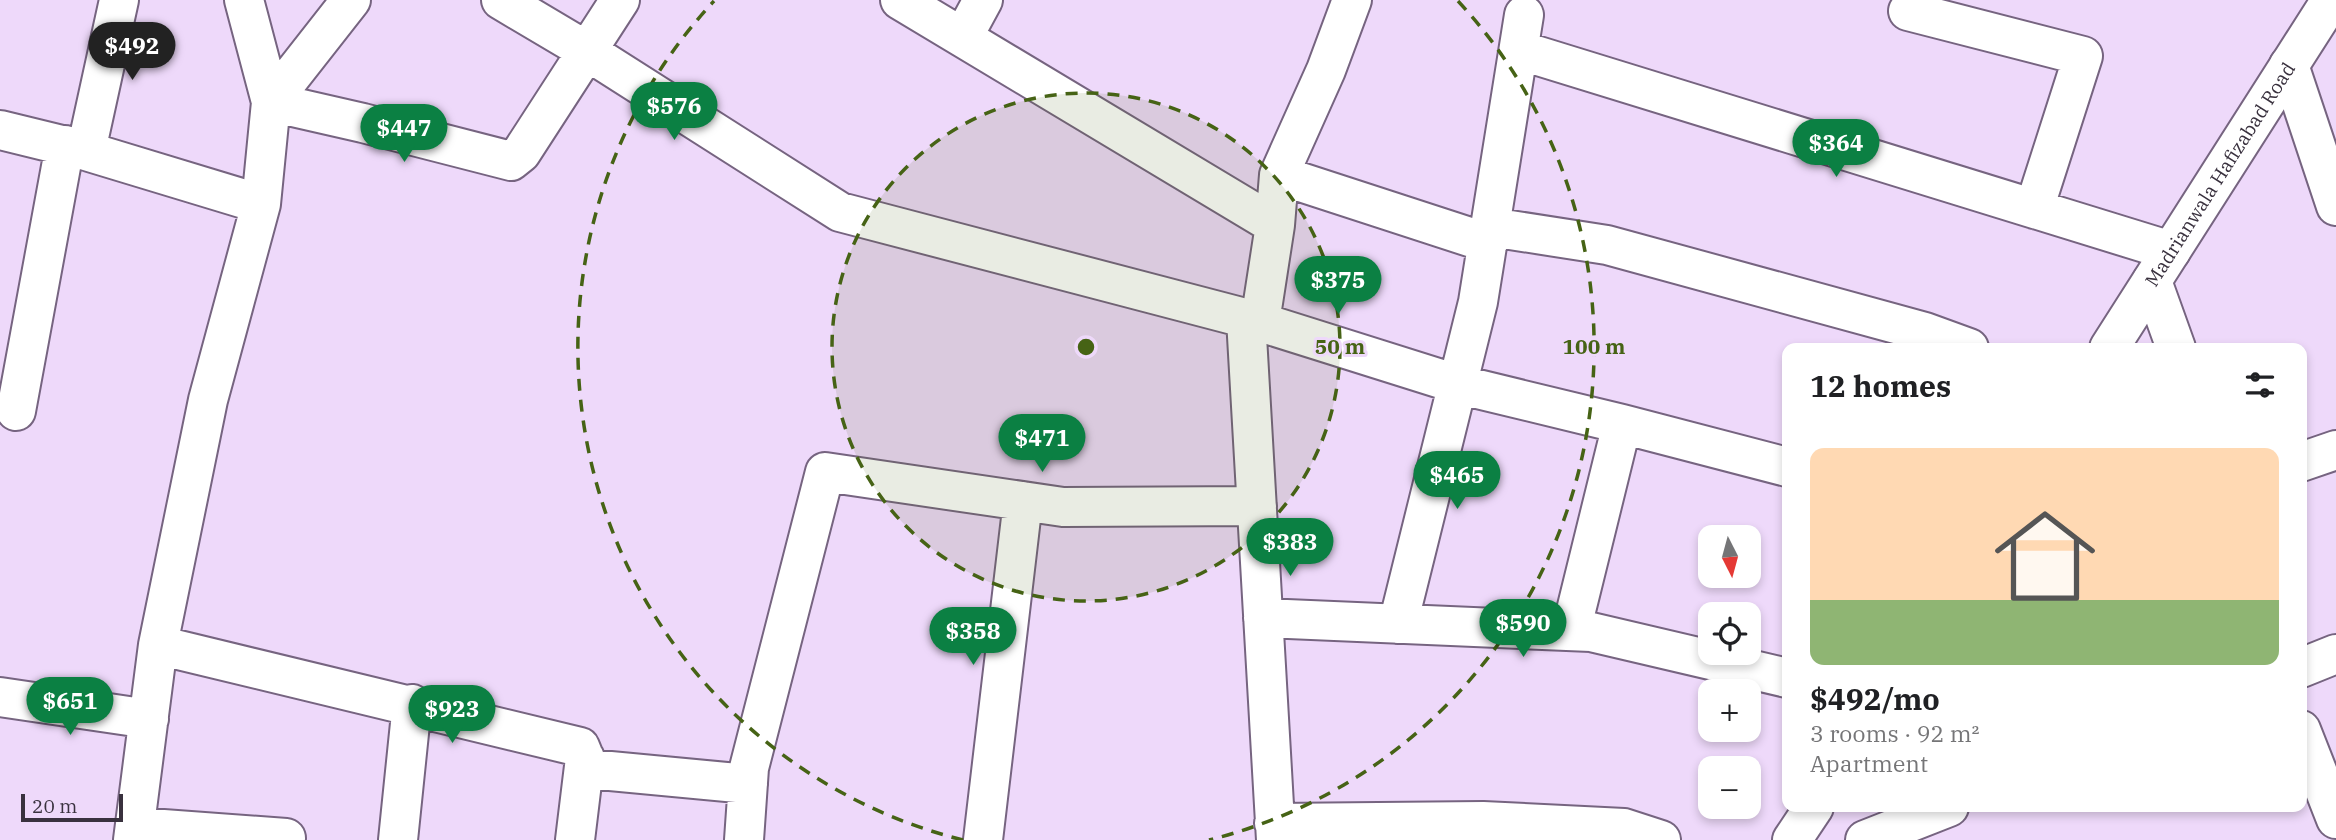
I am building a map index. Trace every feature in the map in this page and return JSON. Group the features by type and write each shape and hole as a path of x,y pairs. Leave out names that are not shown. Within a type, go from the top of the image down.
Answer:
{"street":[{"path":"16,411 76,148 120,0"},
{"path":"243,0 271,102 261,204 208,400 158,645 134,834 286,838"},
{"path":"271,102 351,0"},
{"path":"501,0 587,51 840,212 1253,321 1457,384 1782,466"},
{"path":"271,102 510,161 521,153 620,0"},
{"path":"900,0 1275,225"},
{"path":"963,37 983,0"},
{"path":"1352,0 1326,69 1279,175 1275,225 1253,321 1256,506 1275,832 1483,821 1624,828 1661,840"},
{"name":"Madrianwala Hafizabad Road","path":"2112,343 2331,0"},
{"path":"1908,11 2082,56 2034,209"},
{"path":"1398,624 1478,302 1522,33 2034,209 2161,266 2175,343"},
{"path":"2289,65 2336,206"},
{"path":"0,130 76,148 261,204"},
{"path":"1279,175 1490,235 1607,245 1925,332 1955,343"},
{"path":"1571,631 1622,424"},
{"path":"2307,461 2336,450"},
{"path":"744,840 750,768 825,472 1063,507 1256,506"},
{"path":"982,840 1023,501"},
{"path":"1263,618 1591,632 1782,677"},
{"path":"158,645 580,747 589,769 748,784"},
{"path":"2307,665 2336,654"},
{"path":"0,697 149,719"},
{"path":"398,840 412,705"},
{"path":"2307,745 2336,819"},
{"path":"575,840 585,758"},
{"path":"1792,840 1811,812"},
{"path":"1865,840 1936,812"}]}
